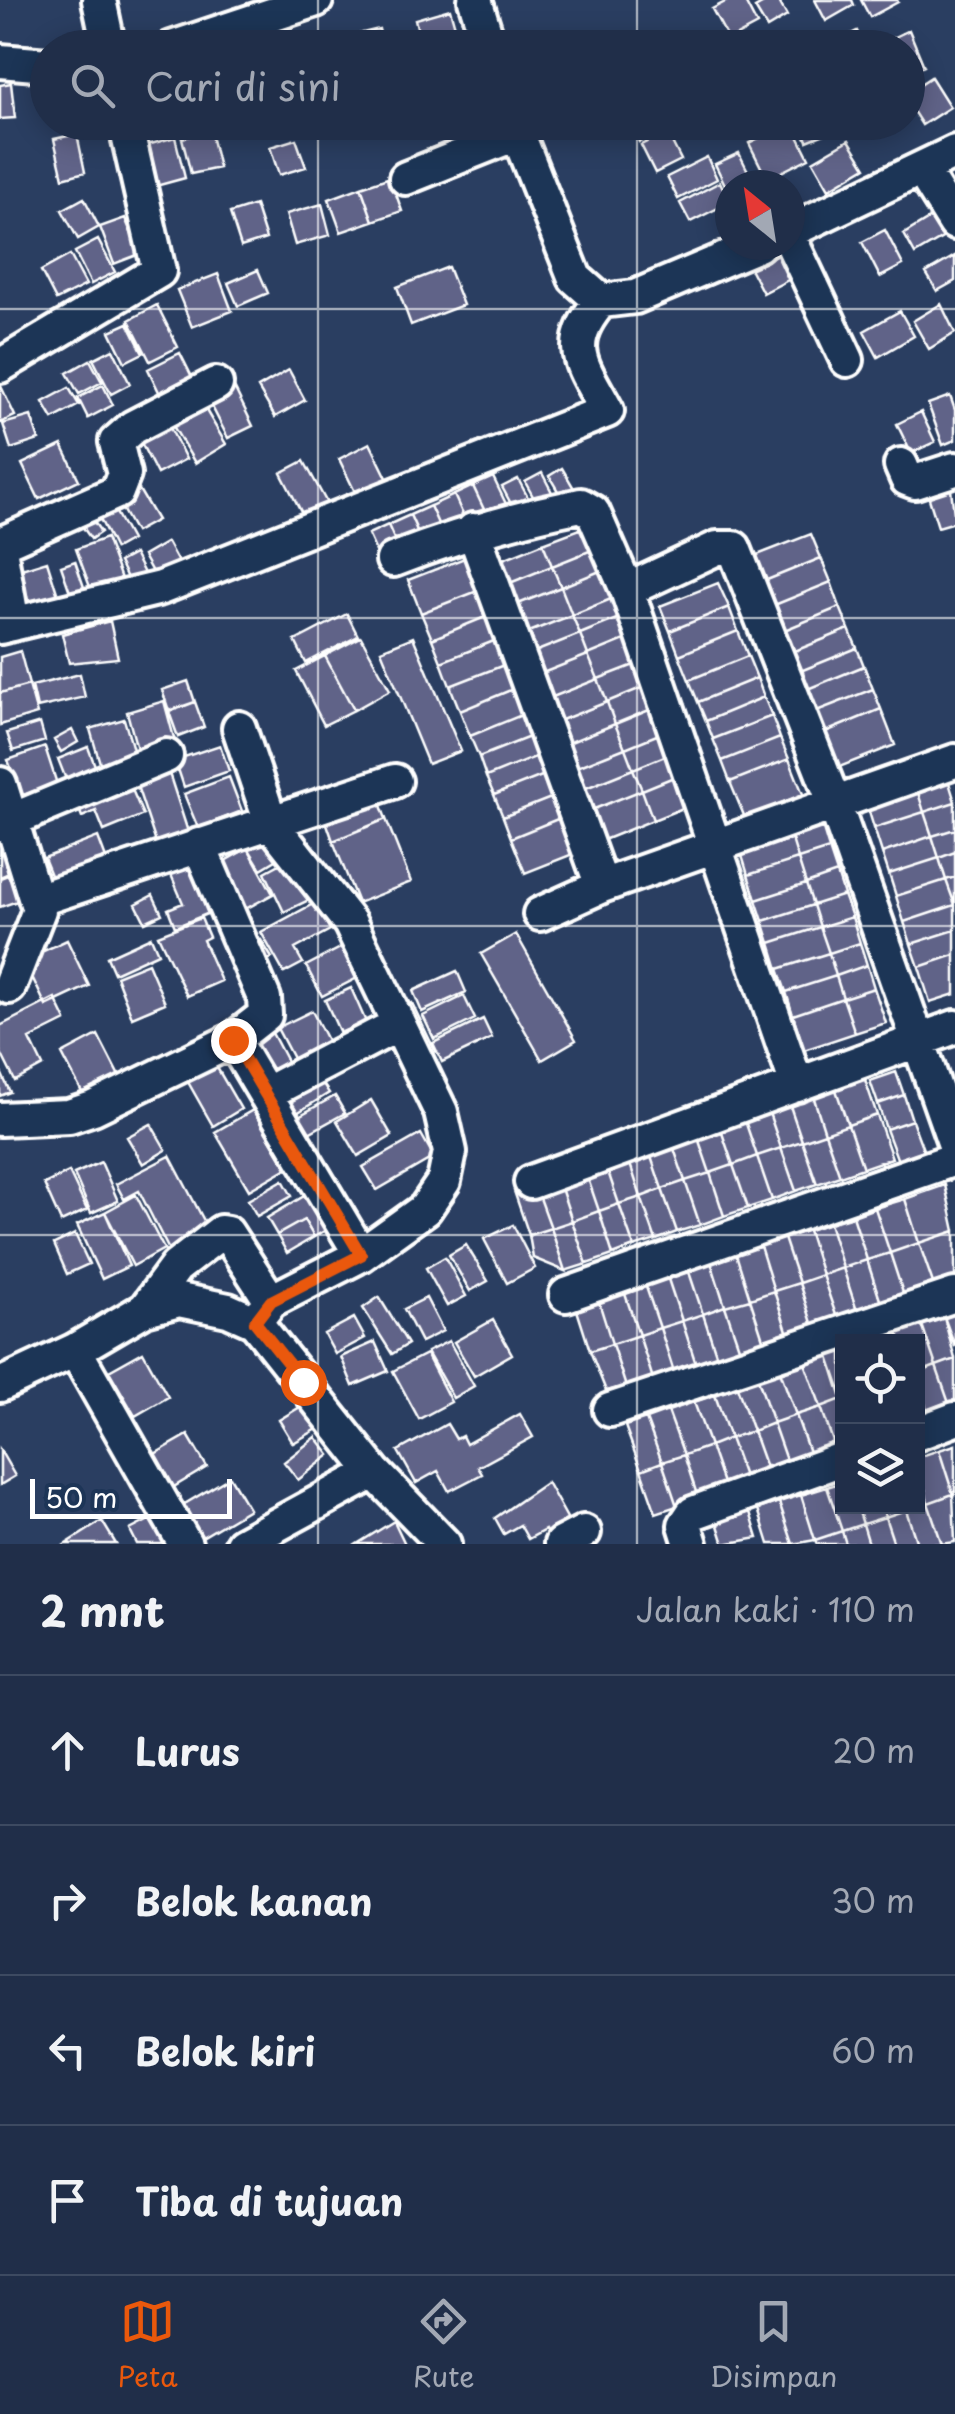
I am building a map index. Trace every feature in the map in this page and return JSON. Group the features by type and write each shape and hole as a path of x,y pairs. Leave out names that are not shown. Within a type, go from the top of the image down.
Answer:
{"street":[{"path":"99,0 105,30"},
{"path":"226,30 316,0"},
{"path":"475,0 484,30"},
{"path":"0,61 30,63"},
{"path":"0,366 162,282 129,140"},
{"path":"406,178 489,140"},
{"path":"520,140 575,278 602,301"},
{"path":"805,228 955,152"},
{"path":"922,170 955,223"},
{"path":"216,384 133,427 116,442 124,474 117,492 0,546 6,626 161,588 607,410 577,352 581,324 602,301 635,297 723,260"},
{"path":"801,260 846,360"},
{"path":"901,466 907,479 915,482 955,469"},
{"path":"393,560 473,530 581,504 592,512 627,590 797,1085"},
{"path":"473,530 602,886"},
{"path":"627,590 718,548 734,548 834,802 955,1144"},
{"path":"0,1384 75,1350 145,1309 178,1300 228,1310 263,1311 361,1255 424,1210 444,1180 450,1152 441,1112 350,923 271,823 239,728"},
{"path":"5,824 166,756"},
{"path":"540,914 602,886 955,761"},
{"path":"37,900 256,824 271,823 395,781"},
{"path":"0,784 5,824 37,900 38,920 9,987"},
{"path":"0,1120 69,1116 258,1025 266,1006 200,844"},
{"path":"266,1094 397,1025"},
{"path":"530,1182 955,1027"},
{"path":"233,1040 361,1255"},
{"path":"566,1295 955,1159"},
{"path":"145,1309 176,1267 221,1232 227,1233 263,1311 374,1472 444,1544"},
{"path":"610,1410 955,1295"},
{"path":"75,1350 185,1544"},
{"path":"925,1430 955,1419"},
{"path":"691,1544 685,1525 693,1513 835,1462"},
{"path":"242,1544 374,1472"}],"building":[{"path":"729,0 744,0 757,25 748,30 724,30 712,9"},
{"path":"778,0 787,16 767,28 755,8"},
{"path":"815,0 852,0 854,5 826,21"},
{"path":"861,0 897,0 898,2 870,17"},
{"path":"450,9 456,30 418,30 415,19"},
{"path":"931,77 950,107 925,123 925,81"},
{"path":"11,83 15,118 0,119 0,85"},
{"path":"54,140 78,140 85,172 63,178"},
{"path":"176,140 185,178 156,186 144,146"},
{"path":"182,140 212,140 219,168 191,174"},
{"path":"296,140 306,167 279,175 270,147"},
{"path":"651,140 671,140 681,160 655,173 641,145"},
{"path":"755,140 800,140 809,158 785,170 762,170 749,143"},
{"path":"849,140 866,167 829,189 813,161"},
{"path":"739,153 748,170 718,170 715,164"},
{"path":"707,157 715,180 678,199 667,177"},
{"path":"390,177 402,211 373,221 361,187"},
{"path":"715,185 715,210 690,222 680,203"},
{"path":"361,187 373,221 341,232 329,199"},
{"path":"84,198 99,227 78,239 62,210"},
{"path":"322,204 330,235 295,245 286,214"},
{"path":"255,205 266,239 241,247 230,213"},
{"path":"932,217 944,237 915,254 904,234"},
{"path":"125,218 140,254 114,264 100,227"},
{"path":"885,230 903,265 880,277 862,242"},
{"path":"98,240 115,272 91,284 75,252"},
{"path":"70,255 86,285 56,300 41,271"},
{"path":"955,256 955,281 937,291 926,273"},
{"path":"766,260 786,260 794,277 763,293 750,268"},
{"path":"448,267 463,305 411,325 397,287"},
{"path":"258,270 268,293 238,306 228,283"},
{"path":"218,274 232,311 192,327 177,290"},
{"path":"941,304 955,333 929,349 913,321"},
{"path":"157,305 178,347 150,361 129,320"},
{"path":"900,311 914,336 878,357 864,331"},
{"path":"128,323 143,353 125,362 110,331"},
{"path":"113,349 130,384 111,394 93,359"},
{"path":"180,353 192,377 160,394 148,369"},
{"path":"90,360 102,382 79,394 67,373"},
{"path":"289,370 305,400 275,417 258,388"},
{"path":"0,384 15,416 0,423"},
{"path":"103,385 113,405 88,418 78,398"},
{"path":"233,385 253,426 228,438 207,397"},
{"path":"69,388 79,405 53,419 43,402"},
{"path":"950,396 955,410 955,440 943,445 928,404"},
{"path":"201,402 226,444 195,463 170,421"},
{"path":"921,412 935,442 911,453 897,424"},
{"path":"31,416 39,440 11,449 3,424"},
{"path":"164,416 186,459 157,474 135,431"},
{"path":"370,443 393,490 362,506 339,459"},
{"path":"62,445 79,480 39,499 22,464"},
{"path":"304,461 328,505 304,517 281,473"},
{"path":"562,468 575,490 562,498 549,476"},
{"path":"542,473 556,500 540,509 525,482"},
{"path":"493,477 508,508 488,518 473,486"},
{"path":"518,479 532,505 516,513 502,487"},
{"path":"950,481 955,522 938,527 926,489"},
{"path":"473,486 488,518 468,526 454,495"},
{"path":"138,488 157,520 135,532 117,500"},
{"path":"454,495 468,526 444,537 430,506"},
{"path":"430,506 444,537 424,546 410,515"},
{"path":"114,509 131,540 115,549 99,517"},
{"path":"410,515 420,538 398,548 388,525"},
{"path":"92,519 101,532 91,539 82,526"},
{"path":"388,525 398,548 378,556 368,534"},
{"path":"588,526 597,548 552,566 543,543"},
{"path":"811,534 821,558 762,582 752,557"},
{"path":"106,538 124,587 94,598 76,549"},
{"path":"167,542 180,566 156,579 143,556"},
{"path":"543,543 552,566 500,587 491,564"},
{"path":"597,548 605,569 561,587 552,566"},
{"path":"134,554 150,585 134,592 119,562"},
{"path":"467,557 480,590 421,613 408,580"},
{"path":"821,558 831,582 772,606 762,582"},
{"path":"47,561 61,605 32,614 18,570"},
{"path":"75,561 86,593 72,598 61,566"},
{"path":"552,566 561,587 508,608 500,587"},
{"path":"605,569 616,597 572,615 561,587"},
{"path":"831,582 840,607 782,631 772,606"},
{"path":"718,583 729,607 670,631 660,606"},
{"path":"561,587 572,615 519,636 508,608"},
{"path":"480,590 490,615 432,639 421,613"},
{"path":"616,597 624,616 580,634 572,615"},
{"path":"729,607 738,631 679,655 670,631"},
{"path":"840,607 849,629 790,653 782,631"},
{"path":"347,614 358,636 306,663 295,641"},
{"path":"490,615 499,639 441,662 432,639"},
{"path":"572,615 580,634 527,655 519,636"},
{"path":"624,616 632,637 588,655 580,634"},
{"path":"110,621 118,658 69,663 62,634"},
{"path":"849,629 857,648 798,672 790,653"},
{"path":"738,631 748,656 689,680 679,655"},
{"path":"580,634 588,655 535,676 527,655"},
{"path":"361,637 390,690 354,710 325,656"},
{"path":"413,637 461,751 428,764 381,650"},
{"path":"632,637 642,662 598,679 588,655"},
{"path":"499,639 509,663 450,686 441,662"},
{"path":"857,648 864,666 805,690 798,672"},
{"path":"20,651 29,685 0,693 0,657"},
{"path":"588,655 598,679 545,700 535,676"},
{"path":"325,656 354,710 324,725 296,671"},
{"path":"748,656 757,678 698,702 689,680"},
{"path":"642,662 651,684 607,702 598,679"},
{"path":"509,663 518,687 460,711 450,686"},
{"path":"864,666 873,689 814,712 805,690"},
{"path":"80,674 85,697 37,708 32,686"},
{"path":"757,678 764,697 706,721 698,702"},
{"path":"598,679 607,702 554,723 545,700"},
{"path":"188,681 195,702 169,711 162,690"},
{"path":"651,684 659,706 615,724 607,702"},
{"path":"29,685 37,714 0,725 0,693"},
{"path":"518,687 529,712 470,736 460,711"},
{"path":"873,689 881,709 823,733 814,712"},
{"path":"764,697 772,716 713,739 706,721"},
{"path":"164,701 174,738 137,749 127,712"},
{"path":"195,702 204,727 178,737 169,712"},
{"path":"607,702 615,724 563,745 554,723"},
{"path":"659,706 669,730 625,748 615,724"},
{"path":"881,709 895,745 837,768 823,733"},
{"path":"529,712 537,734 479,757 470,736"},
{"path":"772,716 780,738 722,761 713,739"},
{"path":"124,719 134,753 100,763 90,729"},
{"path":"40,723 45,741 13,751 7,733"},
{"path":"615,724 625,748 572,769 563,745"},
{"path":"72,730 78,742 61,752 54,740"},
{"path":"669,730 677,751 633,769 625,748"},
{"path":"537,734 545,753 486,777 479,757"},
{"path":"780,738 789,759 730,782 722,761"},
{"path":"220,745 229,771 184,787 175,760"},
{"path":"45,747 57,784 21,796 8,760"},
{"path":"88,747 97,771 67,782 58,759"},
{"path":"625,748 633,769 581,790 572,769"},
{"path":"677,751 686,772 642,790 633,769"},
{"path":"545,753 552,772 494,795 486,777"},
{"path":"789,759 803,794 745,818 730,782"},
{"path":"167,767 190,838 158,849 134,777"},
{"path":"633,769 642,790 589,811 581,790"},
{"path":"552,772 561,794 503,817 494,795"},
{"path":"686,772 698,802 653,820 642,790"},
{"path":"947,776 955,802 924,812 916,786"},
{"path":"229,777 242,811 198,828 184,794"},
{"path":"127,778 143,815 104,831 96,811 82,817 75,799"},
{"path":"916,786 924,812 874,828 866,802"},
{"path":"642,790 653,820 601,841 589,811"},
{"path":"561,794 570,814 511,838 503,817"},
{"path":"379,800 386,819 333,841 326,821"},
{"path":"955,802 955,829 932,836 924,812"},
{"path":"924,812 932,836 882,853 874,828"},
{"path":"570,814 583,850 525,873 511,838"},
{"path":"386,819 411,882 358,903 333,841"},
{"path":"821,823 829,849 798,859 790,833"},
{"path":"955,829 955,852 939,858 932,836"},
{"path":"272,831 286,854 261,869 247,846"},
{"path":"790,833 798,859 748,875 740,849"},
{"path":"932,836 939,858 889,874 882,853"},
{"path":"98,837 110,869 57,890 44,858"},
{"path":"5,847 14,871 0,877 0,849"},
{"path":"248,848 273,894 240,912 216,866"},
{"path":"829,849 837,873 806,884 798,859"},
{"path":"955,852 955,877 946,880 939,858"},
{"path":"198,858 219,909 175,927 168,909 183,903 169,870"},
{"path":"939,858 946,880 896,896 889,874"},
{"path":"289,859 309,900 284,912 265,872"},
{"path":"798,859 806,884 756,900 748,875"},
{"path":"23,869 32,896 0,907 0,878"},
{"path":"837,873 844,895 813,905 806,884"},
{"path":"955,877 955,905 946,880"},
{"path":"946,880 955,905 904,922 896,896"},
{"path":"806,884 813,905 763,921 756,900"},
{"path":"153,895 162,914 145,922 136,904"},
{"path":"844,895 852,917 820,927 813,905"},
{"path":"315,903 330,930 295,949 303,963 284,973 261,932"},
{"path":"813,905 820,927 770,943 763,921"},
{"path":"955,905 955,930 911,944 904,922"},
{"path":"852,917 860,943 829,953 820,927"},
{"path":"201,918 209,937 203,940 221,981 187,996 158,935"},
{"path":"820,927 829,953 778,969 770,943"},
{"path":"955,930 955,955 919,967 911,944"},
{"path":"516,934 576,1040 542,1060 481,954"},
{"path":"151,937 158,953 114,973 107,957"},
{"path":"67,940 89,986 46,1006 24,960"},
{"path":"261,940 272,958 261,963 251,945"},
{"path":"352,942 367,973 322,996 306,966"},
{"path":"860,943 867,965 836,976 829,953"},
{"path":"829,953 836,976 786,992 778,969"},
{"path":"955,955 955,994 930,1002 919,967"},
{"path":"148,963 165,1003 132,1017 116,976"},
{"path":"867,965 874,988 843,998 836,976"},
{"path":"457,971 466,992 422,1012 413,991"},
{"path":"836,976 843,998 793,1015 786,992"},
{"path":"351,988 366,1022 340,1033 325,1000"},
{"path":"874,988 886,1023 855,1033 843,998"},
{"path":"464,996 475,1019 434,1039 423,1016"},
{"path":"55,998 66,1021 30,1039 43,1066 15,1081 0,1051 0,1026"},
{"path":"843,998 855,1033 804,1050 793,1015"},
{"path":"412,1003 435,1051 419,1059 396,1010"},
{"path":"312,1011 331,1048 297,1066 277,1028"},
{"path":"483,1019 492,1038 442,1062 433,1043"},
{"path":"271,1031 291,1069 264,1083 244,1045"},
{"path":"98,1035 121,1080 85,1098 62,1054"},
{"path":"212,1059 241,1109 213,1126 184,1075"},
{"path":"0,1070 10,1092 0,1096"},
{"path":"862,1071 877,1115 848,1125 833,1081"},
{"path":"896,1072 904,1095 878,1104 870,1081"},
{"path":"317,1075 329,1093 292,1116 281,1097"},
{"path":"833,1081 848,1125 825,1133 811,1089"},
{"path":"811,1089 825,1133 802,1141 787,1097"},
{"path":"904,1095 912,1120 886,1129 878,1104"},
{"path":"335,1096 345,1113 305,1135 295,1118"},
{"path":"787,1097 802,1141 781,1148 766,1104"},
{"path":"371,1100 392,1136 358,1156 337,1121"},
{"path":"766,1104 781,1148 757,1156 742,1112"},
{"path":"253,1110 287,1168 249,1190 215,1132"},
{"path":"742,1112 757,1156 733,1165 718,1121"},
{"path":"877,1115 892,1158 863,1168 848,1125"},
{"path":"912,1120 924,1152 898,1161 886,1129"},
{"path":"718,1121 733,1165 710,1173 695,1129"},
{"path":"151,1124 166,1150 143,1164 127,1137"},
{"path":"848,1125 863,1168 840,1176 825,1133"},
{"path":"695,1129 710,1173 685,1181 670,1137"},
{"path":"825,1133 840,1176 817,1184 802,1141"},
{"path":"421,1134 434,1157 377,1190 363,1167"},
{"path":"670,1137 685,1181 662,1189 647,1145"},
{"path":"802,1141 817,1184 796,1191 781,1148"},
{"path":"647,1145 662,1189 641,1197 626,1152"},
{"path":"781,1148 796,1191 772,1200 757,1156"},
{"path":"626,1152 641,1197 619,1204 604,1160"},
{"path":"170,1156 211,1234 171,1254 139,1191 124,1199 116,1184"},
{"path":"757,1156 772,1200 748,1208 733,1165"},
{"path":"604,1160 619,1204 599,1211 584,1167"},
{"path":"101,1162 118,1201 91,1213 74,1174"},
{"path":"733,1165 748,1208 724,1216 710,1173"},
{"path":"584,1167 599,1211 572,1221 557,1176"},
{"path":"69,1172 87,1210 61,1222 44,1184"},
{"path":"710,1173 724,1216 700,1225 685,1181"},
{"path":"557,1176 572,1221 551,1228 535,1184"},
{"path":"283,1180 292,1196 257,1216 248,1200"},
{"path":"685,1181 700,1225 677,1232 662,1189"},
{"path":"535,1184 551,1228 529,1235 514,1191"},
{"path":"945,1185 955,1231 919,1243 905,1199"},
{"path":"316,1189 336,1224 314,1237 304,1220 277,1235 267,1218"},
{"path":"662,1189 677,1232 656,1240 641,1197"},
{"path":"136,1195 164,1249 133,1266 105,1212"},
{"path":"641,1197 656,1240 634,1247 619,1204"},
{"path":"905,1199 919,1243 890,1253 875,1208"},
{"path":"619,1204 634,1247 613,1255 599,1211"},
{"path":"875,1208 890,1253 867,1260 853,1216"},
{"path":"599,1211 613,1255 587,1264 572,1221"},
{"path":"105,1212 129,1266 102,1279 77,1225"},
{"path":"853,1216 867,1260 843,1268 829,1223"},
{"path":"304,1220 314,1237 287,1253 277,1235"},
{"path":"572,1221 587,1264 565,1271 551,1228"},
{"path":"829,1223 843,1268 822,1275 808,1230"},
{"path":"513,1225 535,1268 507,1283 484,1239"},
{"path":"551,1228 565,1271 533,1258 529,1235"},
{"path":"808,1230 822,1275 799,1283 784,1238"},
{"path":"955,1231 955,1279 934,1286 919,1243"},
{"path":"75,1234 89,1264 67,1274 54,1244"},
{"path":"784,1238 799,1283 774,1291 760,1246"},
{"path":"919,1243 934,1286 904,1296 890,1253"},
{"path":"466,1245 488,1281 470,1291 449,1255"},
{"path":"760,1246 774,1291 750,1299 736,1254"},
{"path":"890,1253 904,1296 881,1303 867,1260"},
{"path":"736,1254 750,1299 725,1306 711,1262"},
{"path":"445,1257 466,1296 447,1306 426,1268"},
{"path":"867,1260 881,1303 857,1311 843,1268"},
{"path":"711,1262 725,1306 703,1314 688,1269"},
{"path":"843,1268 857,1311 837,1318 822,1275"},
{"path":"688,1269 703,1314 682,1321 667,1276"},
{"path":"822,1275 837,1318 813,1326 799,1283"},
{"path":"667,1276 682,1321 660,1328 645,1284"},
{"path":"799,1283 813,1326 788,1334 774,1291"},
{"path":"645,1284 660,1328 639,1335 624,1291"},
{"path":"624,1291 639,1335 612,1344 598,1299"},
{"path":"774,1291 788,1334 764,1342 750,1299"},
{"path":"379,1297 408,1344 392,1354 363,1308"},
{"path":"426,1298 443,1331 421,1342 404,1309"},
{"path":"598,1299 612,1344 590,1351 576,1307"},
{"path":"750,1299 764,1342 740,1350 725,1306"},
{"path":"725,1306 740,1350 717,1357 703,1314"},
{"path":"955,1310 955,1347 943,1314"},
{"path":"703,1314 717,1357 696,1364 682,1321"},
{"path":"943,1314 955,1359 936,1366 921,1322"},
{"path":"354,1318 365,1338 335,1354 324,1334"},
{"path":"493,1320 512,1354 474,1376 454,1342"},
{"path":"682,1321 696,1364 674,1372 660,1328"},
{"path":"921,1322 936,1366 925,1370 925,1334 898,1334 897,1330"},
{"path":"660,1328 674,1372 653,1379 639,1335"},
{"path":"639,1335 653,1379 626,1387 612,1344"},
{"path":"449,1341 474,1386 453,1398 427,1352"},
{"path":"375,1342 388,1371 353,1386 341,1357"},
{"path":"612,1344 626,1387 606,1391 590,1351"},
{"path":"143,1352 168,1397 135,1416 109,1371"},
{"path":"835,1352 835,1374 828,1354"},
{"path":"426,1354 451,1402 419,1419 393,1371"},
{"path":"828,1354 835,1376 835,1402 821,1407 805,1363"},
{"path":"955,1359 955,1408 951,1409 936,1366"},
{"path":"805,1363 821,1407 796,1415 780,1371"},
{"path":"936,1366 951,1409 928,1417 925,1404 925,1370"},
{"path":"780,1371 796,1415 773,1423 758,1379"},
{"path":"758,1379 773,1423 753,1431 737,1387"},
{"path":"737,1387 753,1431 730,1438 715,1395"},
{"path":"715,1395 730,1438 710,1446 694,1402"},
{"path":"694,1402 710,1446 684,1455 668,1411"},
{"path":"835,1402 835,1447 821,1407"},
{"path":"305,1404 319,1428 293,1443 279,1420"},
{"path":"821,1407 835,1450 811,1458 796,1415"},
{"path":"668,1411 684,1455 662,1462 646,1419"},
{"path":"520,1414 533,1437 478,1467 482,1474 449,1491 438,1471 416,1483 398,1451 447,1424 456,1439 462,1436 466,1444"},
{"path":"796,1415 811,1458 788,1466 773,1423"},
{"path":"646,1419 662,1462 641,1470 625,1426"},
{"path":"773,1423 788,1466 768,1473 753,1431"},
{"path":"753,1431 768,1473 746,1482 730,1438"},
{"path":"188,1435 207,1467 172,1488 153,1455"},
{"path":"316,1437 330,1455 298,1480 284,1462"},
{"path":"730,1438 746,1482 725,1489 710,1446"},
{"path":"955,1445 955,1494 953,1494 939,1450"},
{"path":"710,1446 725,1489 698,1498 684,1455"},
{"path":"0,1450 15,1476 0,1485"},
{"path":"939,1450 953,1494 928,1503 925,1489 925,1455"},
{"path":"684,1455 698,1498 677,1506 662,1462"},
{"path":"662,1462 677,1506 656,1513 641,1470"},
{"path":"230,1477 249,1509 202,1537 183,1505"},
{"path":"547,1482 572,1527 550,1539 545,1530 528,1539 520,1525 504,1534 495,1518"},
{"path":"835,1484 835,1510 827,1487"},
{"path":"827,1487 842,1531 815,1540 801,1495"},
{"path":"953,1494 955,1542 942,1544 928,1503"},
{"path":"801,1495 815,1540 793,1544 779,1502"},
{"path":"779,1502 793,1544 769,1544 758,1509"},
{"path":"928,1503 942,1544 917,1544 907,1514 925,1514"},
{"path":"750,1512 758,1538 724,1544 717,1522"},
{"path":"836,1514 860,1514 863,1524 842,1531"},
{"path":"860,1514 884,1514 885,1517 863,1524"},
{"path":"907,1514 917,1544 894,1544 885,1517"},
{"path":"157,1516 172,1544 137,1544 130,1530"},
{"path":"885,1517 894,1544 869,1544 863,1524"},
{"path":"102,1521 116,1544 66,1544"},
{"path":"394,1521 405,1544 357,1544"},
{"path":"863,1524 869,1544 846,1544 842,1531"},
{"path":"842,1531 846,1544 817,1544 815,1540"}],"route":[{"path":"233,1040 308,1160 361,1255 271,1301 255,1322 303,1382"}]}
